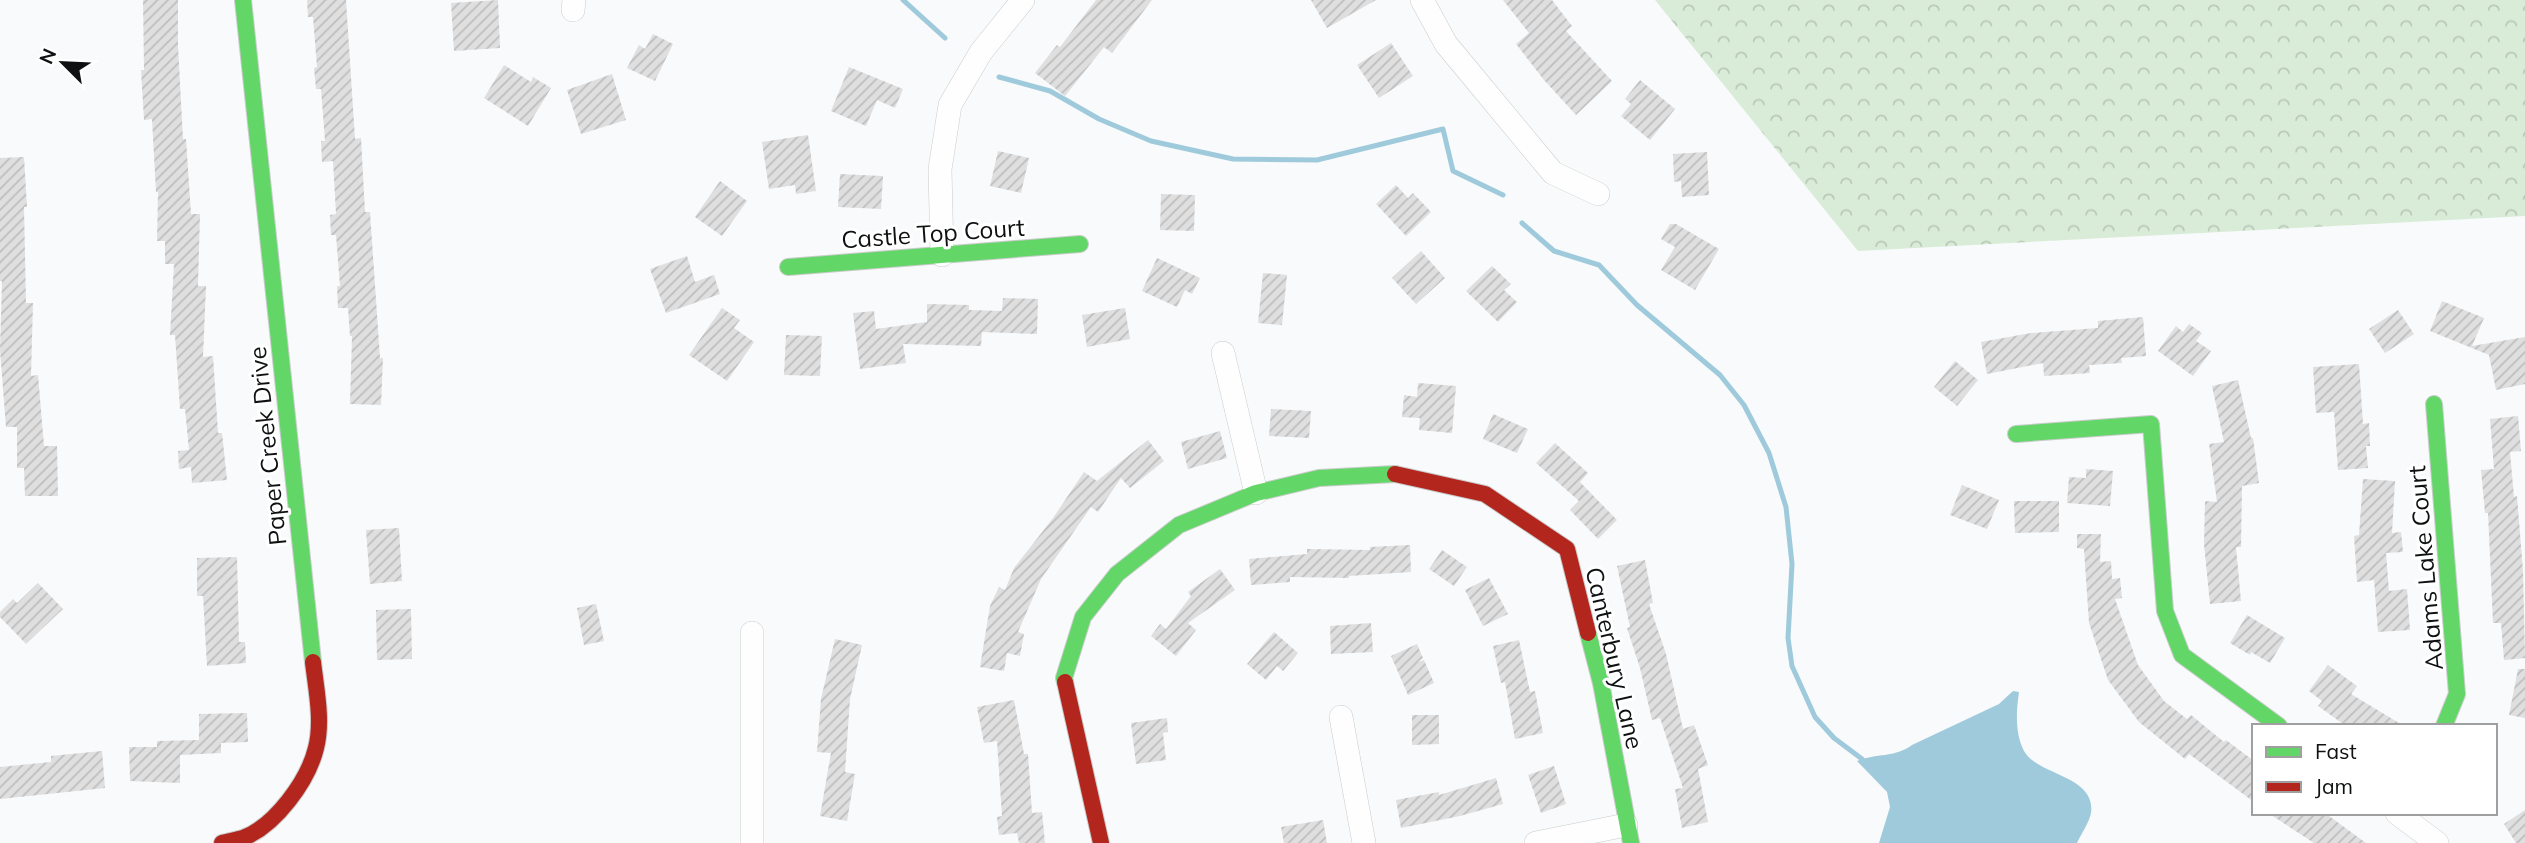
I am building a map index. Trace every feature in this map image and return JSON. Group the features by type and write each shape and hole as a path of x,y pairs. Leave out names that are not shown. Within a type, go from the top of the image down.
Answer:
{"street":[{"name":"Paper Creek Drive","path":"222,843 245,836 275,816 299,786 316,748 318,713 243,0"},
{"path":"942,255 940,169 950,105 981,52 1023,0"},
{"path":"1422,0 1446,44 1553,173 1598,194"},
{"name":"Castle Top Court","path":"788,267 1080,244"},
{"path":"1223,353 1256,494"},
{"name":"Adams Lake Court","path":"2434,404 2457,694 2445,724"},
{"path":"2016,435 2151,424 2165,611 2182,654 2275,724"},
{"name":"Canterbury Lane","path":"1101,843 1064,677 1083,617 1117,573 1179,526 1256,494 1319,478 1399,474 1485,494 1567,549 1601,683 1629,834"},
{"path":"752,633 752,843"},
{"path":"1341,717 1364,843"},
{"path":"2400,815 2437,843"},
{"path":"1536,843 1629,834"}],"green space":[{"path":"1655,0 2525,0 2525,216 1858,251"}],"water":[{"path":"2013,691 2019,692 2017,722 2024,751 2041,766 2076,783 2090,800 2090,817 2077,843 1879,843 1890,807 1887,792 1857,761 1906,749 1999,704"}],"building":[{"path":"143,0 178,0 183,139 186,139 191,214 200,214 198,286 206,286 203,357 213,356 218,433 222,433 227,480 192,483 191,467 179,469 178,451 189,450 185,409 180,409 175,335 170,335 174,264 165,264 165,241 157,241 158,192 152,119 144,120 141,70 144,70"},
{"path":"307,0 346,0 355,139 361,138 365,212 370,212 380,358 383,358 381,405 350,404 352,336 348,308 338,308 337,286 340,286 336,235 331,235 330,215 336,214 333,161 322,162 321,141 325,141 321,89 316,89 313,17 308,17"},
{"path":"498,0 500,48 454,51 451,3"},
{"path":"1096,0 1152,0 1112,53 1104,47 1065,96 1035,73 1057,45 1060,47"},
{"path":"1311,0 1376,0 1327,28"},
{"path":"1503,0 1552,0 1572,26 1566,31 1612,81 1576,115 1516,44 1529,33"},
{"path":"653,34 673,44 655,81 627,68 639,45 645,49"},
{"path":"1391,43 1413,76 1379,98 1357,65"},
{"path":"504,65 531,82 533,77 551,88 528,126 484,98"},
{"path":"849,67 903,89 895,108 877,100 866,126 831,111"},
{"path":"612,74 626,120 581,134 567,90"},
{"path":"1640,80 1675,109 1650,140 1621,116 1631,104 1625,99"},
{"path":"808,135 816,191 796,194 795,185 769,189 762,142"},
{"path":"998,151 1029,158 1021,193 990,186"},
{"path":"1707,152 1709,195 1682,197 1681,181 1674,182 1673,154"},
{"path":"24,157 27,207 24,207 26,303 33,303 31,376 38,375 44,446 57,446 58,496 25,496 24,468 17,468 17,427 6,427 0,350 0,158"},
{"path":"840,174 883,176 881,209 838,207"},
{"path":"720,181 747,201 722,236 695,217"},
{"path":"1396,185 1408,198 1413,193 1431,212 1406,236 1376,204"},
{"path":"1161,194 1195,195 1194,231 1160,230"},
{"path":"1670,224 1676,224 1719,249 1695,290 1661,270 1675,247 1661,239"},
{"path":"1421,251 1445,278 1416,304 1392,278"},
{"path":"687,256 695,282 714,275 720,294 666,313 650,269"},
{"path":"1157,258 1200,278 1192,294 1185,290 1177,307 1142,291"},
{"path":"1492,266 1511,284 1504,290 1517,302 1498,322 1466,291"},
{"path":"1263,273 1287,275 1282,325 1258,323"},
{"path":"1003,298 1038,299 1037,334 982,332 981,346 903,344 906,363 860,369 853,313 874,311 876,329 927,322 927,304 969,305 969,310 1002,311"},
{"path":"2442,301 2484,318 2472,346 2525,337 2525,384 2496,390 2489,355 2430,331"},
{"path":"722,308 740,320 734,328 754,342 727,381 689,355"},
{"path":"1125,308 1130,339 1087,347 1082,315"},
{"path":"2398,310 2414,334 2385,353 2369,329"},
{"path":"2143,317 2146,356 2121,358 2122,363 2089,365 2090,373 2044,376 2043,363 1987,374 1981,342 2031,333 2098,328 2098,321"},
{"path":"2189,324 2202,333 2196,341 2211,351 2193,376 2158,351 2176,326 2183,332"},
{"path":"786,335 822,336 820,376 784,375"},
{"path":"1955,361 1978,380 1957,406 1934,387"},
{"path":"2359,364 2363,424 2369,423 2370,446 2366,446 2368,468 2338,470 2334,412 2316,413 2313,367"},
{"path":"2238,380 2253,438 2259,483 2242,486 2241,547 2236,547 2241,601 2210,604 2204,544 2205,501 2217,502 2209,444 2224,442 2212,386"},
{"path":"1418,383 1456,386 1452,433 1419,430 1420,418 1402,417 1404,395 1417,397"},
{"path":"1271,409 1311,411 1309,438 1269,436"},
{"path":"1493,414 1528,429 1517,453 1483,439"},
{"path":"2518,416 2521,451 2510,452 2514,497 2517,496 2523,571 2525,658 2504,660 2501,623 2493,623 2488,513 2485,513 2481,470 2494,469 2490,419"},
{"path":"1220,431 1227,458 1188,469 1181,442"},
{"path":"1148,440 1164,461 1130,488 1121,478 1098,512 1091,507 1041,579 1018,632 1024,634 1020,656 1007,653 1004,671 980,667 990,606 999,587 1005,590 1014,568 1084,472 1097,481"},
{"path":"1555,443 1588,473 1580,482 1617,520 1598,539 1570,510 1579,501 1536,463"},
{"path":"2086,469 2113,471 2110,506 2067,503 2069,477 2086,478"},
{"path":"2363,479 2395,481 2392,533 2401,532 2403,552 2386,553 2389,591 2407,589 2410,630 2378,632 2374,580 2357,582 2354,536 2359,535"},
{"path":"1962,485 1999,500 1987,529 1950,515"},
{"path":"2014,501 2059,501 2059,532 2015,533"},
{"path":"399,528 402,581 370,584 366,530"},
{"path":"2077,534 2101,534 2100,562 2111,561 2112,579 2120,578 2122,598 2115,599 2138,665 2164,701 2187,719 2191,715 2224,742 2226,740 2252,760 2252,801 2189,754 2185,759 2139,722 2108,680 2089,623 2084,549 2077,548"},
{"path":"1410,545 1411,572 1349,578 1290,577 1290,582 1251,585 1249,559 1307,554 1307,549 1370,550 1370,547"},
{"path":"1442,550 1467,567 1454,586 1429,569"},
{"path":"237,557 239,642 245,642 246,663 207,666 203,596 197,596 197,558"},
{"path":"1645,560 1653,603 1649,604 1666,654 1683,729 1694,725 1708,765 1698,769 1708,822 1682,828 1675,789 1683,788 1660,718 1652,720 1627,628 1630,627 1617,566"},
{"path":"1220,569 1235,590 1188,623 1196,630 1176,656 1151,636 1160,624 1166,629 1191,596 1188,592"},
{"path":"1489,578 1508,614 1483,626 1465,590"},
{"path":"38,583 63,609 26,644 0,617 0,612 13,599 17,603"},
{"path":"596,604 604,641 584,645 577,608"},
{"path":"411,609 412,659 377,660 376,610"},
{"path":"2247,615 2285,638 2270,663 2230,643"},
{"path":"1371,623 1373,652 1331,654 1330,626"},
{"path":"1274,632 1298,653 1283,671 1277,666 1266,680 1247,664"},
{"path":"835,639 862,645 850,699 845,772 855,774 847,821 820,816 831,753 817,752 821,699"},
{"path":"1519,640 1530,692 1535,691 1543,733 1515,739 1505,682 1501,683 1493,646"},
{"path":"1417,644 1423,658 1418,662 1424,660 1434,683 1408,695 1391,656"},
{"path":"2328,665 2357,686 2351,694 2401,724 2343,724 2318,706 2322,701 2309,691"},
{"path":"2518,669 2525,669 2525,718 2509,715"},
{"path":"1014,700 1024,754 1028,754 1032,813 1042,812 1045,843 1019,843 1017,833 999,835 997,817 1002,816 997,741 984,743 977,707"},
{"path":"247,713 248,742 221,743 221,753 180,755 180,783 130,781 129,747 157,747 157,741 199,740 199,714"},
{"path":"1412,715 1439,715 1439,744 1412,745"},
{"path":"1167,718 1168,732 1163,733 1166,760 1136,764 1131,723"},
{"path":"102,751 105,788 0,799 0,767 51,762 51,756"},
{"path":"1554,766 1566,804 1541,813 1528,775"},
{"path":"1496,778 1503,804 1401,828 1396,800 1439,792 1439,795"},
{"path":"2525,810 2525,843 2516,843 2504,824"},
{"path":"2271,815 2328,815 2366,843 2314,843"},
{"path":"1323,820 1327,843 1284,843 1281,827"}],"waterway":[{"path":"903,0 945,38"},
{"path":"999,77 1050,91 1099,119 1151,141 1233,159 1317,160 1443,129 1453,171 1503,195"},
{"path":"1522,223 1554,251 1599,265 1637,305 1720,375 1744,405 1769,453 1786,507 1792,564 1788,638 1792,666 1815,717 1834,738 1862,759"}],"traffic: fast":[{"path":"243,0 313,662"},
{"path":"788,267 1080,244"},
{"path":"2434,404 2457,694 2445,724"},
{"path":"2016,434 2151,424 2165,611 2182,655 2276,724"},
{"path":"1065,682 1083,617 1117,574 1179,525 1256,493 1319,478 1395,474"},
{"path":"1588,633 1601,683 1631,843"}],"traffic: jam":[{"path":"1395,474 1485,494 1567,549 1588,633"},
{"path":"222,843 243,838 267,824 288,801 306,774 316,748 319,727 313,662"},
{"path":"1065,682 1101,843"}]}
